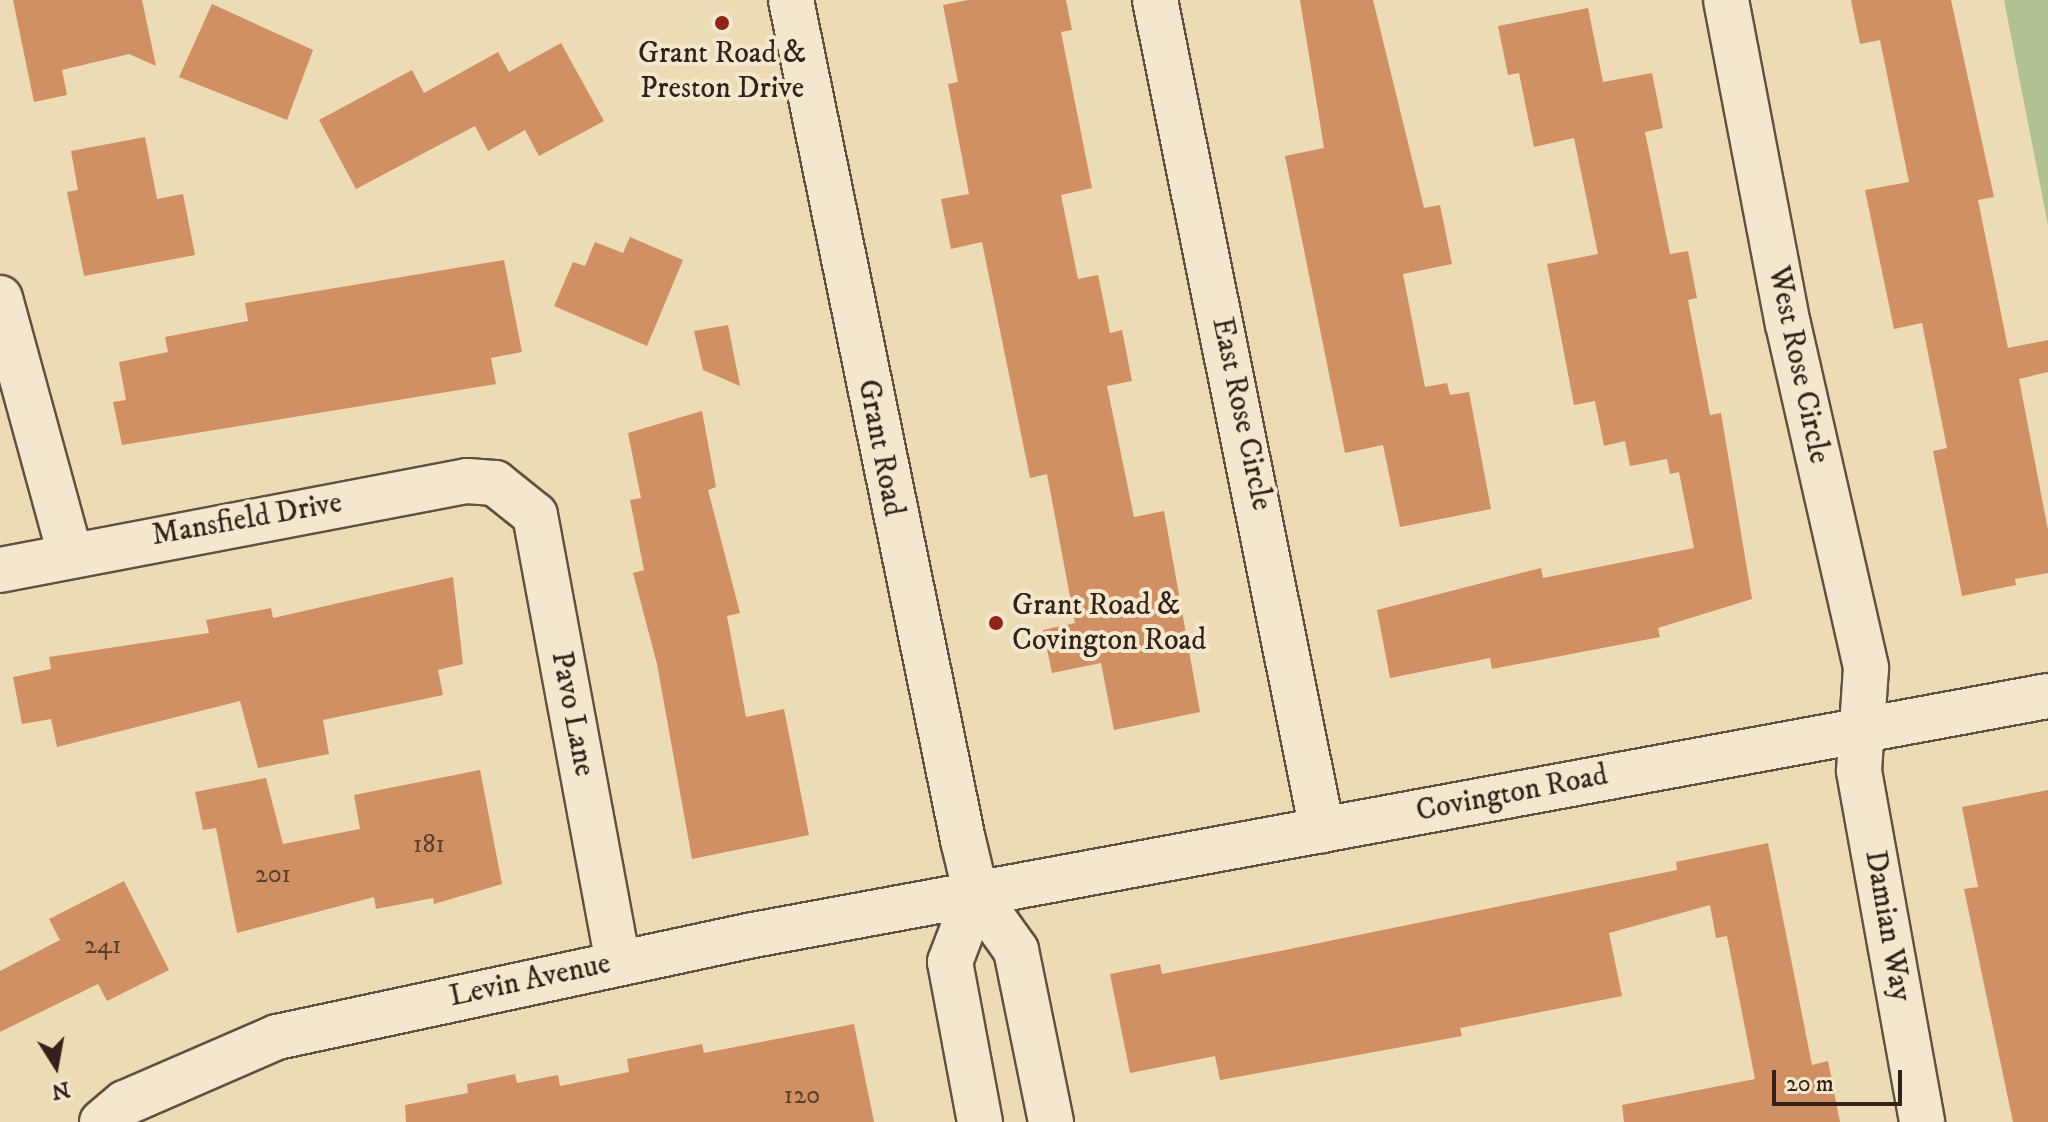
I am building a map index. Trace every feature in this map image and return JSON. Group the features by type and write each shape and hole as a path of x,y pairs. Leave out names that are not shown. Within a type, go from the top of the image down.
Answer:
{"street":[{"name":"Grant Road","path":"791,0 976,894 1016,950 1051,1122"},
{"name":"East Rose Circle","path":"1155,0 1322,830"},
{"name":"West Rose Circle","path":"1726,0 1788,324 1866,668 1863,729"},
{"path":"0,298 69,551"},
{"name":"Mansfield Drive","path":"0,570 69,551 467,481 495,483"},
{"name":"Pavo Lane","path":"495,483 535,515 618,962"},
{"name":"Covington Road","path":"976,894 2048,696"},
{"name":"Damian Way","path":"1863,729 1859,771 1922,1122"},
{"name":"Levin Avenue","path":"102,1122 125,1103 277,1037 618,962 976,894"},
{"path":"976,894 950,962 980,1122"}],"green space":[{"path":"2004,0 2048,0 2048,225"}],"building":[{"path":"13,0 142,0 156,66 129,54 62,70 67,95 34,102"},
{"path":"968,0 1066,0 1072,30 1061,32 1092,188 1061,195 1078,279 1098,275 1110,333 1122,330 1132,381 1107,386 1134,517 1164,511 1200,712 1114,730 1101,663 1052,673 1043,630 1075,623 1047,474 1030,478 982,242 951,249 941,199 969,194 948,84 958,82 943,5"},
{"path":"1300,0 1373,0 1424,208 1440,205 1452,264 1403,274 1425,387 1447,383 1450,395 1469,392 1491,509 1400,527 1383,445 1345,453 1285,156 1324,148"},
{"path":"1851,0 1951,0 1994,197 1978,200 2008,348 2048,340 2048,372 2019,379 2048,530 2048,573 2015,579 2016,585 1962,596 1933,451 1947,448 1922,323 1894,329 1865,190 1909,182 1880,40 1860,44"},
{"path":"212,4 313,50 287,120 179,77"},
{"path":"1588,8 1603,82 1652,73 1663,128 1645,132 1670,254 1688,251 1697,298 1688,300 1710,415 1721,413 1752,599 1658,628 1660,637 1492,669 1490,658 1390,678 1377,610 1541,568 1543,578 1694,548 1679,472 1670,474 1667,459 1630,466 1625,441 1604,446 1595,401 1574,405 1547,264 1598,254 1574,138 1534,147 1519,73 1508,75 1498,26"},
{"path":"561,43 604,121 539,156 525,130 488,151 475,126 356,189 319,120 412,70 424,93 498,52 509,72"},
{"path":"145,137 157,199 183,194 195,255 84,276 67,192 78,190 71,151"},
{"path":"630,237 683,260 647,346 554,306 573,262 585,266 595,242 623,253"},
{"path":"504,260 522,352 491,358 496,384 122,445 113,402 126,400 119,362 168,352 165,337 248,321 245,303"},
{"path":"728,325 740,386 703,370 694,331"},
{"path":"702,411 716,487 708,490 740,613 727,616 746,717 784,709 809,835 692,859 657,664 633,573 644,570 630,500 641,498 628,433"},
{"path":"453,577 463,664 438,670 443,695 323,720 329,754 258,768 240,701 57,747 51,719 22,724 13,677 51,669 49,657 209,633 206,620 271,608 273,618"},
{"path":"480,770 502,884 434,904 433,898 376,909 374,897 237,933 216,828 203,830 195,792 266,778 283,844 360,829 354,795"},
{"path":"2048,790 2048,1122 2013,1122 1964,889 1978,887 1962,807"},
{"path":"1768,843 1812,1065 1828,1061 1840,1122 1624,1122 1622,1105 1755,1079 1727,936 1716,938 1710,905 1609,933 1622,996 1460,1028 1462,1036 1220,1080 1215,1056 1130,1073 1110,974 1160,964 1162,974 1290,949 1677,870 1676,862"},
{"path":"124,881 169,970 107,1001 98,984 0,1032 0,971 60,940 49,919"},
{"path":"854,1024 874,1122 406,1122 405,1105 468,1093 467,1084 515,1074 517,1083 558,1075 560,1086 629,1072 627,1059 702,1044 704,1053"}],"place":[{"name":"Grant Road & Preston Drive","path":"722,23"},
{"name":"Grant Road & Covington Road","path":"996,623"}]}
